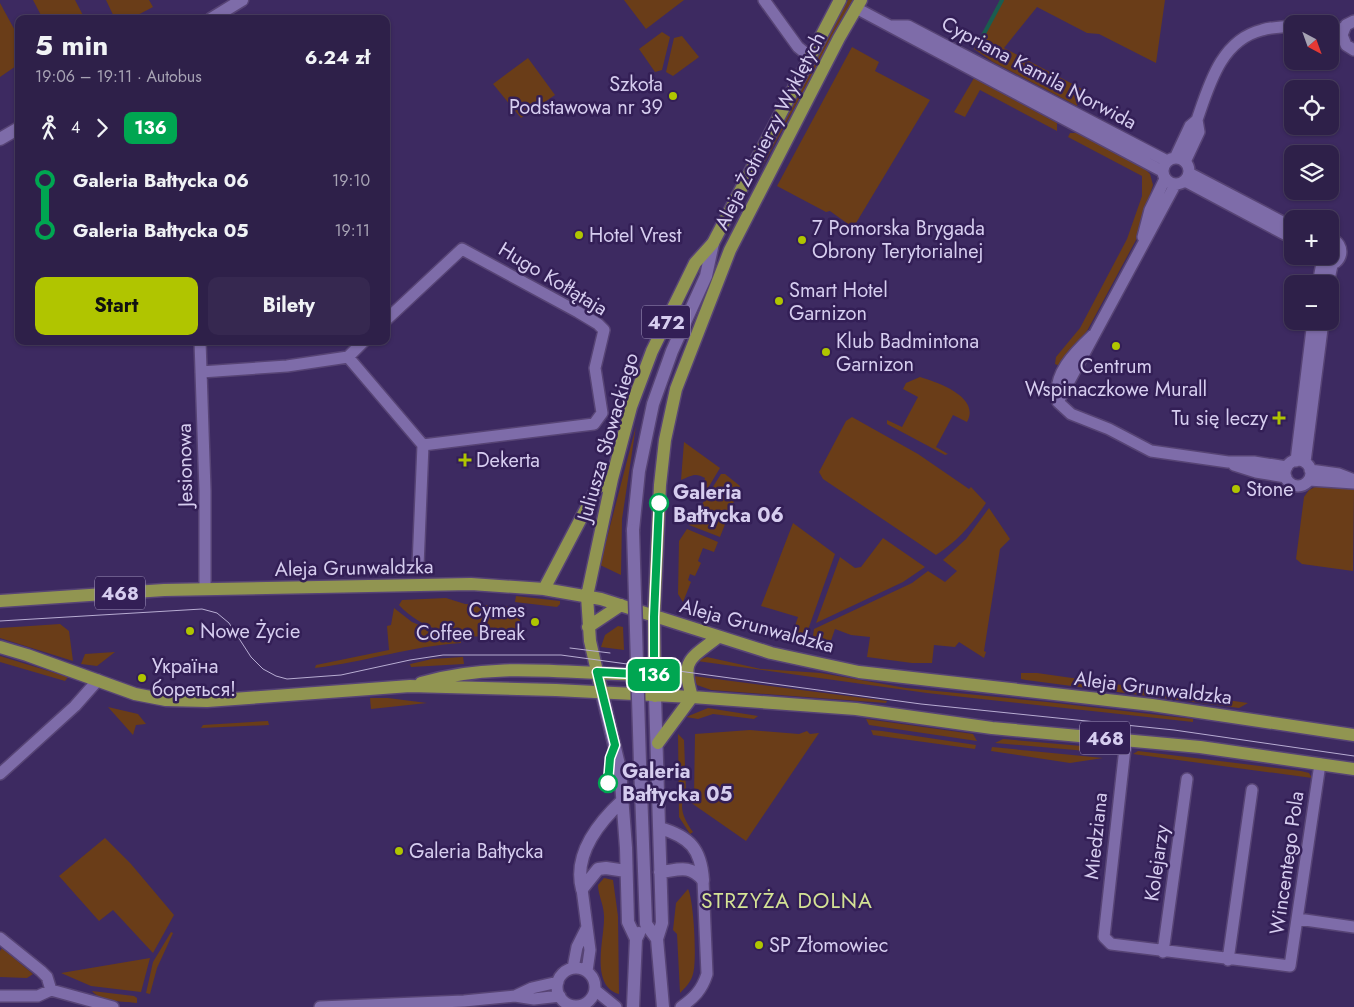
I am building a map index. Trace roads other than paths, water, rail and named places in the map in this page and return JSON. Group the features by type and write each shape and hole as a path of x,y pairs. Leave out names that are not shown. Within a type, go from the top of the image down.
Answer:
{"main road":[{"path":"218,15 242,0"},
{"name":"Aleja Żołnierzy Wyklętych","path":"646,924 633,530 640,463 653,404 672,351 706,276 714,244 809,56 840,0"},
{"name":"Aleja Żołnierzy Wyklętych","path":"706,276 730,250 858,4"},
{"path":"0,139 15,130"},
{"name":"Juliusza Słowackiego","path":"602,693 588,626 587,596 612,479 632,407 652,351 695,262 714,244"},
{"name":"472","path":"654,617 660,485 668,423 683,368 730,250"},
{"path":"544,589 597,488 612,479"},
{"name":"Aleja Grunwaldzka","path":"0,601 205,589 471,584 544,589 621,604 654,617 771,653 859,672 1152,705 1354,735"},
{"path":"588,626 621,604"},
{"path":"654,617 654,675 658,743 662,923 657,939 663,1007"},
{"path":"658,743 692,697 686,677 688,664 692,657 718,637"},
{"name":"468","path":"0,647 152,698 187,701 410,686 692,697 856,709 992,728 1126,739 1354,769"},
{"path":"410,686 450,674 512,670 654,675"},
{"path":"602,693 620,769 628,922 636,939 633,1001"},
{"path":"582,889 578,875 580,861 602,819 623,800"},
{"path":"660,828 676,833 692,846 702,862 703,880"},
{"path":"582,889 598,869 606,868 626,871"},
{"path":"660,872 688,869 697,873 703,880"},
{"path":"636,939 646,924 657,939"}],"street":[{"path":"764,0 798,46 809,56"},
{"name":"Cypriana Kamila Norwida","path":"858,4 892,26 908,26 1176,171 1284,233"},
{"path":"1339,35 1343,34 1354,20"},
{"path":"1284,28 1259,31 1246,37 1227,52 1216,71 1197,120 1199,132 1176,171 1142,243 1093,335 1078,368 1058,402 1071,414 1109,429 1151,451 1228,462 1254,462 1299,469 1354,481"},
{"path":"1339,32 1343,34"},
{"path":"1343,34 1346,46 1354,50"},
{"name":"Cypriana Kamila Norwida","path":"1176,171 1284,223"},
{"path":"1339,243 1342,250 1339,258"},
{"name":"Hugo Kołłątaja","path":"390,316 462,249 578,312 598,324 604,330 596,368 602,413 594,424 423,445"},
{"path":"1299,469 1312,330"},
{"path":"1299,469 1322,330"},
{"name":"Jesionowa","path":"200,345 205,589"},
{"path":"202,372 287,366 348,358 360,345"},
{"path":"348,358 423,445 418,566"},
{"path":"0,774 74,706 98,680"},
{"name":"Miedziana","path":"1126,739 1104,937 1111,944 1163,952"},
{"name":"Wincentego Pola","path":"1228,960 1290,966 1320,764"},
{"name":"Kolejarzy","path":"1163,952 1187,779"},
{"path":"1163,952 1228,960 1252,790"},
{"path":"681,1007 696,996 703,986 707,974 703,880"},
{"path":"582,889 590,950 587,971"},
{"path":"1298,919 1354,927"},
{"path":"573,968 578,948 586,929"},
{"path":"0,938 41,971 46,977 51,990"},
{"path":"320,1007 464,1001 515,996 534,999 560,996 572,1005 590,1005 595,990 594,980 587,971 573,968 564,972 558,982 560,996"},
{"path":"515,996 532,988 558,982"},
{"path":"0,996 38,996 51,990 113,1007"},
{"path":"595,990 616,1007"}],"waterway":[{"path":"980,41 1002,0"}],"tram line":[{"path":"0,621 202,609 217,613 229,623 251,657 263,669 287,679 341,675 443,655 561,655 921,704 1174,730 1354,756"},
{"path":"570,648 610,653"}],"place":[{"name":"Szkoła Podstawowa nr 39","path":"673,96"},
{"name":"Hotel Vrest","path":"579,235"},
{"name":"7 Pomorska Brygada Obrony Terytorialnej","path":"802,240"},
{"name":"Smart Hotel Garnizon","path":"779,301"},
{"name":"Centrum Wspinaczkowe Murall","path":"1116,346"},
{"name":"Klub Badmintona Garnizon","path":"826,352"},
{"name":"Tu się leczy","path":"1279,418"},
{"name":"Dekerta","path":"465,460"},
{"name":"Stone","path":"1236,489"},
{"name":"Galeria Bałtycka 06","path":"659,503"},
{"name":"Cymes Coffee Break","path":"535,622"},
{"name":"Nowe Życie","path":"190,631"},
{"name":"Україна бореться!","path":"142,678"},
{"name":"Galeria Bałtycka 05","path":"608,783"},
{"name":"Galeria Bałtycka","path":"399,851"},
{"name":"SP Złomowiec","path":"759,945"}],"district":[{"name":"STRZYŻA DOLNA","path":"787,901"}]}
